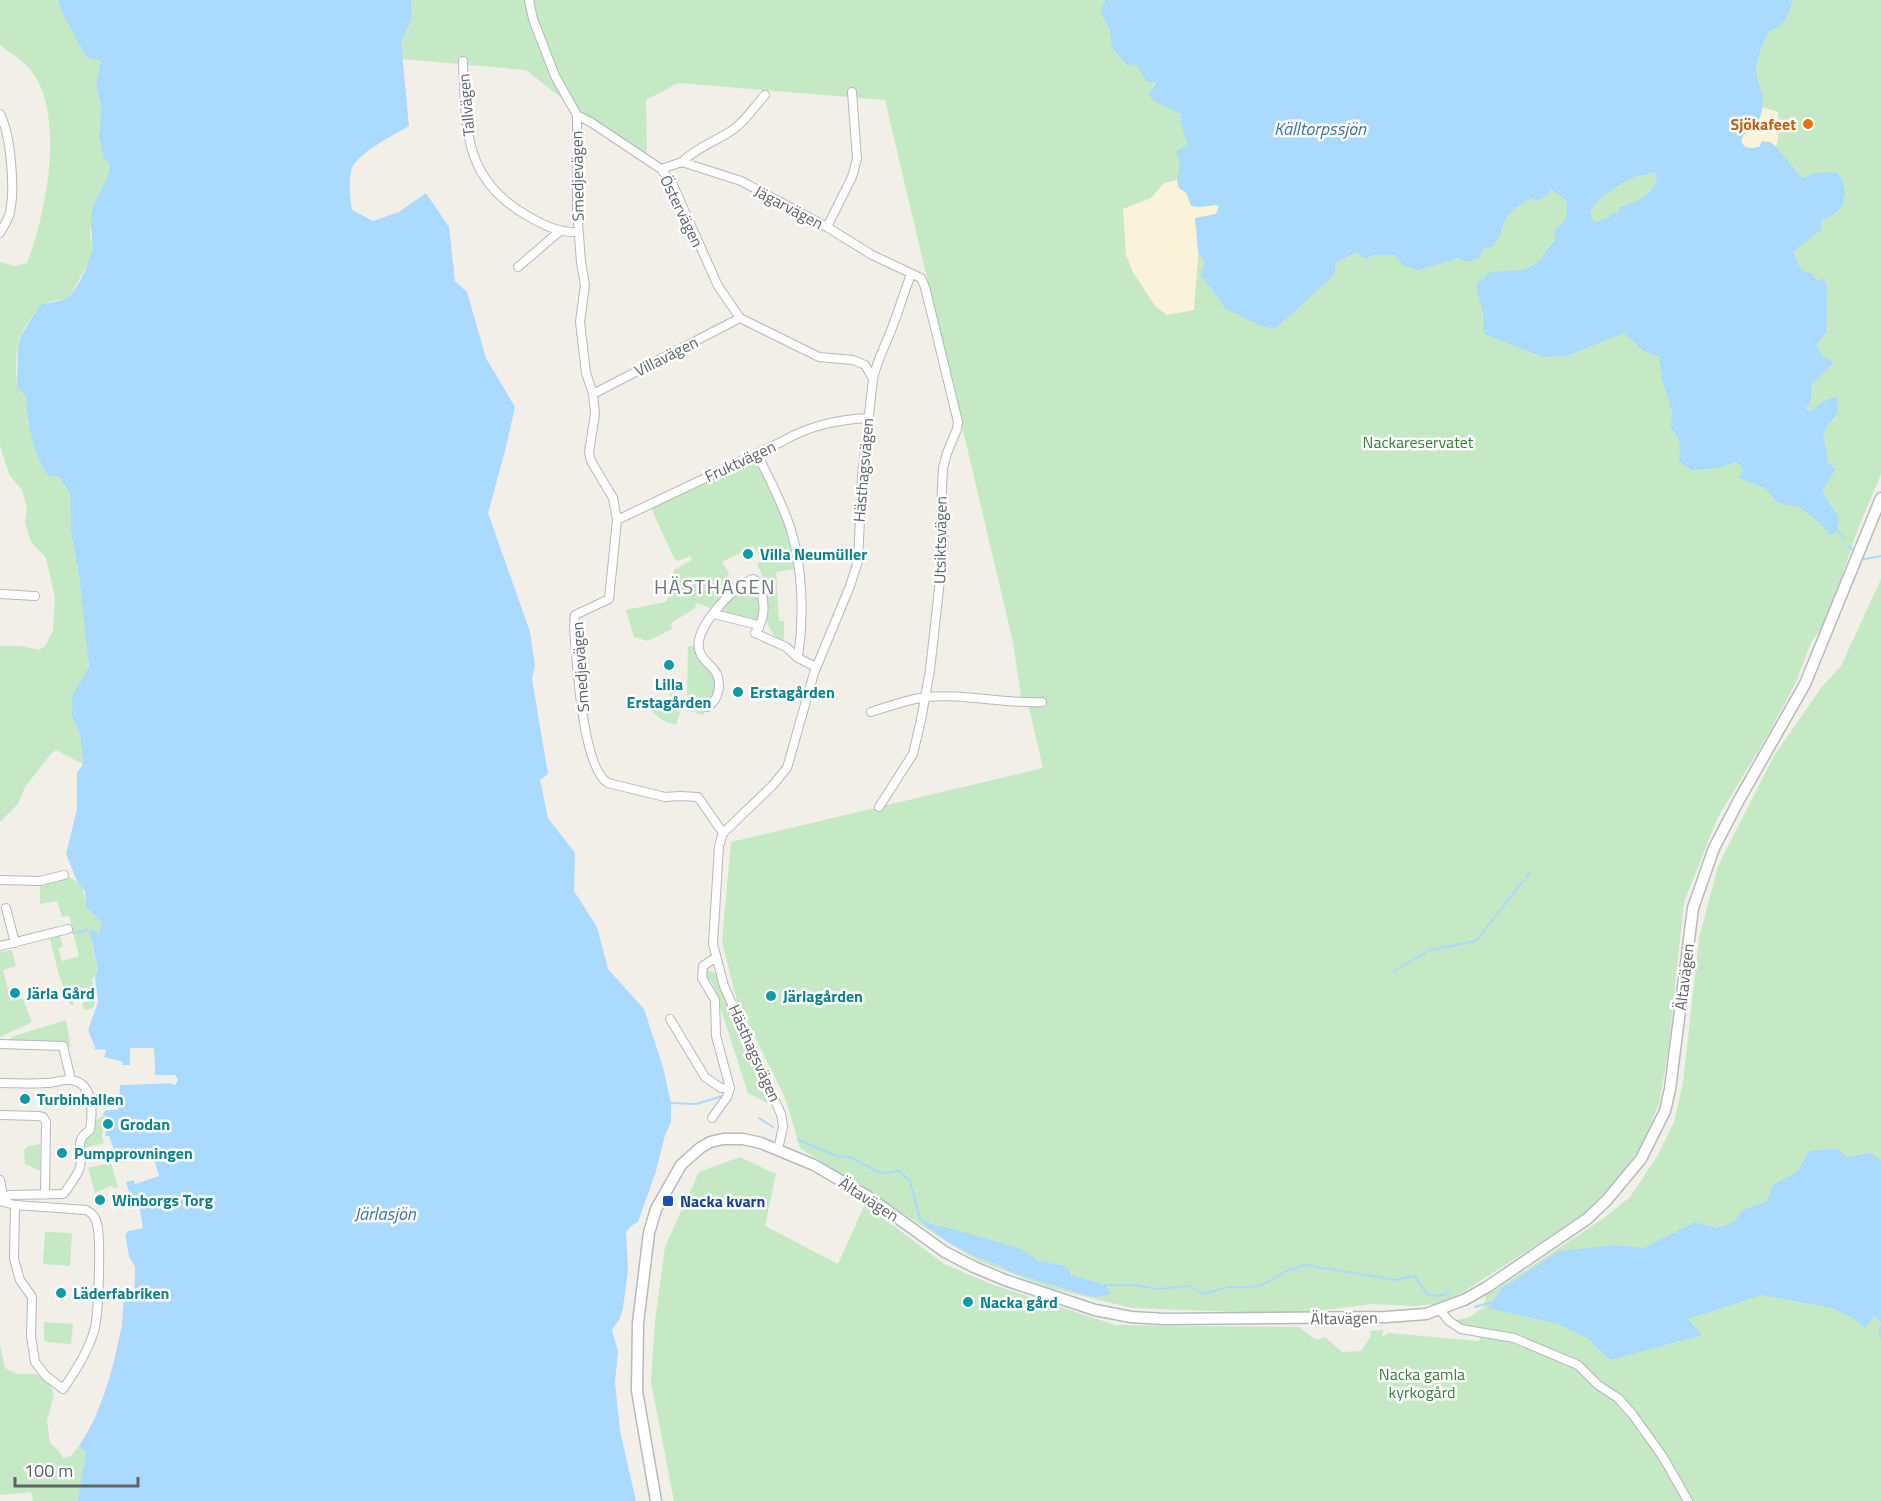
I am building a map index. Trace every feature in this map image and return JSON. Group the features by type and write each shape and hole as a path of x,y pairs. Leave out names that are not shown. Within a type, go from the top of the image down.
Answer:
{"main road":[{"name":"Ältavägen","path":"656,1501 637,1391 638,1323 651,1221 667,1187 681,1165 710,1142 733,1138 778,1149 814,1165 867,1196 945,1252 974,1267 1005,1280 1095,1310 1131,1317 1165,1319 1377,1317 1426,1314 1440,1310 1487,1287 1587,1219 1606,1202 1641,1159 1665,1111 1671,1089 1693,908 1700,883 1714,848 1739,800 1805,684 1881,498"}],"street":[{"path":"529,0 533,19 555,76 577,116"},
{"name":"Tallvägen","path":"463,61 468,139 472,154 488,184 510,205 538,222 560,231 578,232"},
{"path":"827,227 852,177 857,159 852,93"},
{"path":"661,169 682,162 690,153 732,131 765,94"},
{"path":"0,114 8,142 11,186 10,213 0,233"},
{"name":"Östervägen","path":"577,116 592,123 661,169 672,183 718,286 740,318 819,357 853,360 865,365 873,379"},
{"name":"Smedjevägen","path":"577,116 575,144 578,232 585,285 580,322 586,373 593,394 595,423 589,452 591,461 613,498 617,520 609,598 575,615 574,625 584,725 601,779 608,783 665,797 680,795 698,797 723,833"},
{"name":"Jägarvägen","path":"682,162 741,181 911,275"},
{"path":"518,267 560,231"},
{"name":"Hästhagsvägen","path":"778,1149 783,1126 782,1114 724,986 715,958 713,944 719,846 723,833 772,786 787,768 816,667 850,586 858,561 867,418 875,365 894,324 901,298 911,275"},
{"name":"Utsiktsvägen","path":"879,807 913,754 925,697 944,543 940,507 943,468 958,422 925,287 921,278 911,275"},
{"name":"Villavägen","path":"593,394 740,318"},
{"name":"Fruktvägen","path":"617,520 803,430 847,419 867,418"},
{"path":"757,454 791,529 796,549 801,595 798,658"},
{"path":"707,707 717,696 720,683 717,674 701,655 698,646 702,629 730,593 743,582 753,579 760,583 763,597 763,622 757,630"},
{"path":"0,594 35,596"},
{"path":"714,614 754,624 757,630 786,647 798,658 816,667"},
{"path":"871,712 925,697 1022,703 1042,702"},
{"path":"0,880 40,881 64,875"},
{"path":"6,908 15,943"},
{"path":"0,946 68,929"},
{"name":"Hästhagsvägen","path":"715,958 703,966 702,978 715,1000 716,1036 730,1088"},
{"path":"670,1019 705,1077 721,1088 730,1088 728,1097 712,1118"},
{"path":"0,1044 63,1046 71,1080"},
{"path":"0,1083 49,1083 71,1080 84,1085 90,1099 91,1123 90,1130 81,1137 81,1167 63,1194 9,1195 2,1201"},
{"path":"0,1115 38,1116 43,1117 46,1122 45,1195"},
{"path":"0,1180 2,1201"},
{"path":"2,1201 15,1205 86,1210 97,1222 99,1251 95,1330 80,1362 63,1389 46,1376 35,1362 31,1336 32,1297 20,1280 14,1259 15,1205"},
{"path":"1440,1310 1449,1321 1461,1329 1514,1338 1578,1365 1598,1385 1618,1398 1633,1415 1663,1457 1688,1501"}],"green space":[{"path":"0,0 58,0 61,10 101,61 96,83 101,108 99,135 110,164 110,173 92,213 90,259 67,298 41,304 20,336 16,362 17,388 26,396 30,428 39,460 50,477 58,476 70,494 71,533 79,576 89,667 72,696 72,717 80,734 83,764 56,750 25,787 18,804 0,822 0,646 22,646 38,650 45,646 53,631 55,597 46,558 31,542 25,523 27,508 22,490 10,476 0,446 0,262 15,266 27,263 41,218 46,191 50,136 41,87 29,68 0,45"},
{"name":"Nackareservatet","path":"232,0 1881,0 1881,474 1858,529 1826,622 1811,642 1796,682 1768,735 1718,817 1684,902 1668,1052 1659,1103 1642,1145 1615,1182 1583,1215 1446,1303 1414,1306 1372,1304 1293,1314 1132,1308 1050,1288 976,1260 800,1148 786,1100 737,1001 722,942 731,842 1043,768 1029,708 1022,703 1013,642 885,100 678,83 646,100 647,155 564,100 526,70 402,59"},
{"path":"747,462 757,463 760,467 791,543 796,569 776,572 779,621 784,621 784,639 782,641 775,636 768,623 764,580 757,564 762,561 753,546 722,562 729,573 724,583 730,587 713,609 697,603 694,609 671,623 672,629 648,641 634,637 626,610 665,602 673,592 674,570 692,560 690,556 678,561 674,558 651,508"},
{"name":"Nacka gamla kyrkogård","path":"1881,579 1881,1501 674,1501 651,1382 655,1321 665,1247 699,1172 740,1157 776,1174 765,1226 838,1264 865,1204 944,1264 991,1284 1115,1325 1299,1327 1316,1340 1325,1337 1342,1352 1361,1351 1371,1336 1370,1331 1383,1330 1382,1337 1389,1333 1479,1341 1480,1338 1452,1327 1449,1322 1470,1317 1484,1307 1486,1296 1604,1218 1630,1197 1658,1155 1674,1122 1683,1083 1699,939 1718,866 1774,756 1821,688 1841,666"},
{"path":"752,582 756,583 760,589 761,621 722,612 721,609 735,592"},
{"path":"695,646 696,652 710,666 717,686 712,700 703,700 704,715 681,709 676,725 666,722 652,711 647,702 671,699 670,689 672,689 673,700 687,701 688,647"},
{"path":"64,875 81,886 87,907 102,923 101,930 91,943 98,970 93,984 95,1002 93,1008 84,1010 82,1003 91,1000 88,988 71,992 74,1005 70,1005 59,975 49,935 59,932 63,947 58,948 62,961 79,956 69,916 62,917 57,901 40,904 40,881"},
{"path":"12,950 16,966 3,970 11,1001 23,999 32,1022 0,1037 0,952"},
{"path":"709,970 716,974 773,1106 748,1093 712,983 706,978 706,971"},
{"path":"66,1020 71,1048 59,1042 9,1040 14,1036"},
{"path":"102,1116 112,1119 113,1126 104,1128 102,1136 104,1143 83,1148 86,1134"},
{"path":"40,1144 40,1171 25,1164 24,1150 28,1146"},
{"path":"111,1163 118,1187 110,1186 95,1193 88,1168"},
{"path":"45,1232 72,1233 70,1266 43,1264"},
{"path":"44,1322 73,1324 71,1344 44,1340"},
{"path":"0,1344 5,1368 17,1374 36,1374 49,1383 54,1394 47,1421 50,1443 63,1458 71,1456 79,1446 86,1452 80,1501 33,1501 31,1492 0,1495"}],"sand":[{"path":"1761,107 1778,112 1776,147 1770,142 1750,148 1741,141 1744,134 1757,125"},
{"path":"1177,180 1179,188 1198,207 1216,205 1219,207 1216,214 1195,219 1199,245 1194,310 1167,315 1155,306 1133,272 1126,255 1123,209 1151,198 1164,183"}],"water":[{"name":"Järlasjön","path":"58,0 411,0 412,18 401,42 409,126 378,144 356,162 350,177 352,210 373,221 399,212 426,193 449,227 455,281 467,292 486,358 515,407 488,513 530,632 535,666 532,679 548,774 540,780 548,818 575,853 574,891 597,927 608,969 644,1009 663,1067 671,1103 671,1122 665,1135 656,1171 638,1222 626,1232 628,1270 623,1308 612,1330 618,1352 615,1382 620,1431 636,1501 78,1501 86,1452 79,1446 98,1411 111,1372 120,1330 124,1291 134,1290 135,1267 129,1257 125,1235 128,1231 143,1228 139,1206 132,1203 124,1175 120,1176 105,1136 107,1128 113,1127 112,1119 103,1115 103,1112 118,1109 120,1085 171,1084 178,1078 155,1075 154,1049 130,1048 130,1065 122,1065 122,1062 104,1057 106,1050 94,1049 88,1030 95,1002 93,984 98,970 90,934 92,929 98,934 102,923 86,907 85,891 77,881 66,854 77,809 77,773 83,764 80,734 72,717 72,696 89,667 79,576 71,533 70,494 58,476 50,477 35,450 26,396 17,388 18,345 21,335 41,304 68,297 80,281 92,248 92,211 110,164 104,159 99,135 101,108 96,83 101,61 86,57"},
{"name":"Källtorpssjön","path":"1106,0 1792,0 1785,20 1769,32 1761,49 1756,68 1763,101 1761,113 1757,124 1744,134 1741,141 1744,146 1750,148 1759,147 1762,141 1770,142 1802,178 1815,173 1837,172 1843,181 1845,192 1840,209 1822,220 1821,230 1793,252 1802,271 1811,273 1817,280 1824,279 1827,287 1826,333 1816,345 1823,356 1834,362 1812,384 1811,400 1806,409 1810,411 1822,402 1837,396 1838,412 1823,433 1828,463 1836,469 1822,491 1839,519 1837,530 1830,536 1820,523 1799,507 1778,503 1765,488 1738,478 1744,469 1736,462 1718,468 1691,470 1679,461 1679,443 1671,429 1672,411 1662,380 1659,357 1642,350 1624,333 1567,356 1543,357 1484,334 1483,314 1476,285 1491,272 1523,270 1537,263 1555,240 1554,232 1566,217 1567,201 1551,189 1547,195 1537,201 1530,198 1513,210 1504,221 1501,233 1492,247 1483,249 1479,258 1466,262 1459,258 1418,270 1404,266 1394,255 1375,255 1365,259 1356,252 1336,263 1334,275 1275,329 1261,326 1225,308 1201,275 1205,263 1198,252 1195,218 1216,214 1219,207 1216,205 1191,206 1186,192 1179,188 1177,180 1180,165 1176,151 1188,145 1180,122 1181,114 1156,102 1148,95 1156,84 1147,82 1136,64 1128,66 1112,48 1110,31 1100,11","holes":["1652,172 1656,174 1657,180 1647,194 1620,207 1618,212 1610,214 1609,217 1594,223 1590,213 1597,201 1634,177"]},
{"path":"1837,1148 1847,1157 1870,1153 1881,1160 1881,1323 1874,1316 1865,1328 1853,1318 1832,1308 1762,1295 1688,1319 1702,1335 1610,1360 1587,1338 1558,1324 1488,1308 1502,1288 1559,1251 1613,1245 1644,1248 1695,1222 1717,1228 1734,1222 1743,1210 1767,1201 1773,1185 1798,1171 1809,1151"},
{"path":"920,1219 937,1226 1021,1249 1039,1261 1066,1266 1071,1275 1105,1285 1110,1292 1108,1295 1095,1297 1013,1273 949,1243"},
{"path":"1881,1323 1881,1339 1878,1334"}],"pier":[{"path":"95,977 98,1002 88,1030 94,1049 106,1050 104,1057 123,1062 122,1065 130,1065 130,1048 154,1048 155,1075 175,1075 178,1080 175,1085 169,1083 120,1085 118,1110 106,1110 101,1117 100,1111 104,1107 115,1107 116,1087 119,1082 169,1080 173,1082 175,1080 174,1078 153,1077 151,1051 133,1051 133,1066 121,1068 119,1064 103,1060 102,1053 92,1051 85,1029 95,1002 92,978"},
{"path":"104,1127 107,1128 105,1136 109,1136 116,1155 113,1157 128,1162 128,1159 152,1153 159,1176 135,1184 134,1180 126,1182 132,1203 139,1205 143,1228 128,1231 125,1235 129,1257 135,1267 134,1290 124,1291 122,1326 109,1379 95,1418 77,1449 106,1378 119,1325 121,1290 131,1287 132,1268 126,1258 122,1234 126,1228 140,1226 136,1208 130,1205 122,1179 117,1177 102,1136"}],"waterway":[{"path":"1837,530 1844,539"},
{"path":"1848,545 1854,552"},
{"path":"1859,560 1881,556"},
{"path":"1526,878 1531,871"},
{"path":"1392,972 1430,950 1476,941 1523,881"},
{"path":"70,931 73,933 87,930 90,934"},
{"path":"671,1103 696,1104 723,1096"},
{"path":"759,1118 773,1127"},
{"path":"798,1140 837,1156 850,1157 880,1173 899,1171 910,1181 920,1219"},
{"path":"1105,1285 1134,1285 1158,1289 1190,1286 1203,1294 1228,1287 1262,1285 1288,1270 1305,1265 1396,1280 1415,1276 1427,1294 1437,1296 1450,1293"},
{"path":"1475,1307 1492,1302"}],"place":[{"name":"Sjökafeet","path":"1808,124"},
{"name":"Villa Neumüller","path":"748,554"},
{"name":"Lilla Erstagården","path":"669,665"},
{"name":"Erstagården","path":"738,692"},
{"name":"Järla Gård","path":"15,993"},
{"name":"Järlagården","path":"771,996"},
{"name":"Turbinhallen","path":"25,1099"},
{"name":"Grodan","path":"108,1124"},
{"name":"Pumpprovningen","path":"62,1153"},
{"name":"Winborgs Torg","path":"100,1200"},
{"name":"Nacka kvarn","path":"668,1201"},
{"name":"Läderfabriken","path":"61,1293"},
{"name":"Nacka gård","path":"968,1302"}],"district":[{"name":"HÄSTHAGEN","path":"715,587"}]}
